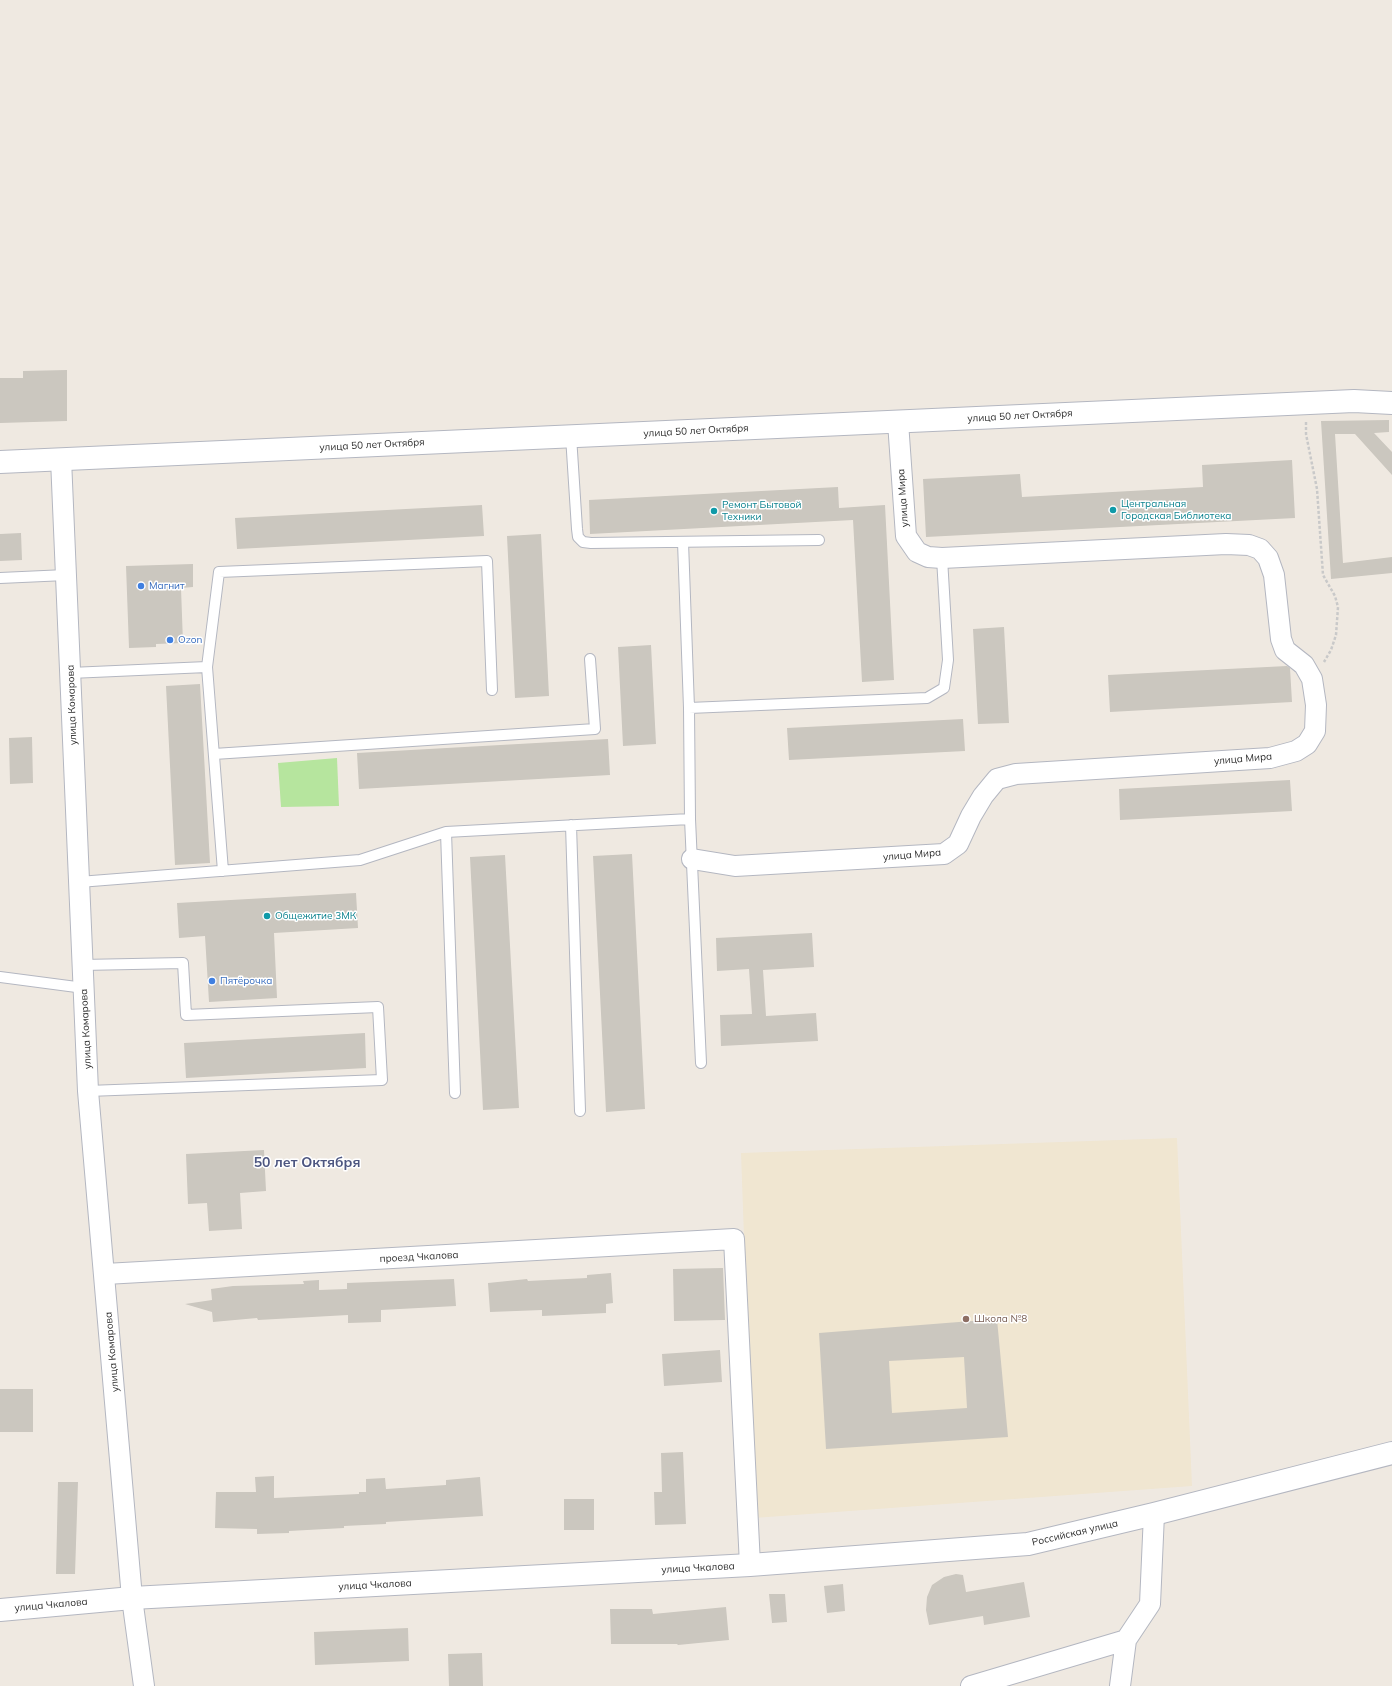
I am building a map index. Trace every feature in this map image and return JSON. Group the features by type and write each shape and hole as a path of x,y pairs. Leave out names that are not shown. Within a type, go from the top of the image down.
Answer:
{"street":[{"name":"улица 50 лет Октября","path":"0,462 1354,401 1392,403"},
{"name":"улица Мира","path":"692,860 735,866 944,854 958,844 983,796 998,779 1016,774 1270,758 1296,751 1307,744 1315,730 1316,705 1312,679 1304,664 1285,650 1281,639 1274,575 1268,558 1260,549 1249,544 1226,544 942,558 928,557 917,552 906,536 898,422"},
{"name":"улица Комарова","path":"61,459 88,1091 132,1598 144,1686"},
{"name":"проезд Чкалова","path":"105,1274 734,1239 750,1566"},
{"name":"Российская улица","path":"750,1566 1028,1544 1154,1514 1392,1453"},
{"path":"1120,1686 1126,1640 1150,1604 1154,1514"},
{"name":"улица Чкалова","path":"0,1610 132,1598 750,1566"},
{"path":"971,1686 1126,1640"}],"lane":[{"path":"571,436 577,529 578,537 583,542 819,540"},
{"path":"683,542 689,708 690,819 701,1063"},
{"path":"689,708 928,698 944,688 948,660 942,558"},
{"path":"224,871 206,667 219,572 487,561 492,690"},
{"path":"0,578 66,575"},
{"path":"214,754 595,729 590,659"},
{"path":"70,673 206,667"},
{"path":"79,882 360,860 446,832 690,819"},
{"path":"571,825 580,1111"},
{"path":"446,832 455,1093"},
{"path":"82,965 183,963 186,1015 378,1007 382,1080 88,1091"},
{"path":"0,977 84,988"}],"path":[{"path":"1305,404 1306,434 1318,489 1323,575 1338,607 1336,635 1331,650 1324,661 1310,675"}],"shaded area":[{"name":"Школа №8","path":"1177,1138 1192,1486 754,1518 741,1153"}],"green space":[{"path":"337,758 339,806 281,807 278,763"}],"building":[{"path":"67,370 67,421 0,423 0,378 23,378 23,371"},
{"path":"1389,420 1389,432 1374,433 1392,452 1392,475 1355,434 1335,434 1343,563 1392,557 1392,573 1331,579 1321,421"},
{"name":"Центральная Городская Библиотека","path":"1292,460 1295,518 926,537 923,479 1020,474 1022,497 1203,487 1202,465"},
{"path":"838,487 839,508 885,505 894,680 862,682 853,520 590,534 589,500"},
{"path":"482,505 484,536 237,549 235,518"},
{"path":"21,533 22,560 0,561 0,534"},
{"path":"541,534 549,696 515,698 507,536"},
{"path":"193,564 193,587 181,588 183,643 156,644 156,647 129,648 126,566"},
{"path":"1004,627 1009,723 978,724 973,629"},
{"path":"651,645 656,744 623,746 618,647"},
{"path":"1287,666 1290,668 1292,702 1110,712 1108,675"},
{"path":"200,684 210,863 175,865 166,686"},
{"path":"963,719 965,751 789,760 787,728"},
{"path":"32,737 33,783 10,784 9,738"},
{"path":"608,739 610,775 359,789 357,753"},
{"path":"1290,780 1292,811 1120,820 1119,789"},
{"path":"632,854 645,1109 606,1112 593,856"},
{"path":"505,855 519,1108 483,1110 470,857"},
{"path":"356,893 358,928 274,933 277,998 209,1002 205,936 179,938 177,903"},
{"path":"812,933 814,967 763,970 766,1016 816,1013 818,1041 721,1046 720,1015 752,1014 749,969 717,971 716,938"},
{"path":"365,1033 366,1068 186,1078 184,1043"},
{"path":"264,1150 266,1191 240,1193 242,1229 209,1231 207,1203 188,1204 186,1154"},
{"path":"723,1268 725,1320 674,1321 673,1269"},
{"path":"611,1273 613,1303 606,1304 606,1313 542,1316 542,1310 490,1312 488,1283 527,1279 528,1281 587,1278 587,1275"},
{"path":"454,1279 456,1306 381,1310 381,1322 348,1323 348,1315 258,1320 257,1318 213,1322 212,1312 185,1304 212,1300 211,1289 233,1286 304,1284 303,1281 319,1280 319,1290 347,1289 347,1283"},
{"path":"997,1319 1008,1437 826,1449 819,1333","holes":["964,1357 967,1408 892,1413 889,1361"]},
{"path":"720,1350 722,1382 664,1386 662,1354"},
{"path":"0,1389 33,1389 33,1432 0,1432"},
{"path":"683,1452 686,1524 655,1525 654,1492 662,1492 661,1453"},
{"path":"274,1476 274,1498 359,1494 359,1492 366,1492 366,1479 385,1478 386,1489 446,1485 446,1480 480,1477 483,1516 386,1522 386,1524 344,1526 344,1528 289,1531 289,1533 257,1534 257,1529 215,1528 216,1492 256,1492 255,1477"},
{"path":"58,1482 78,1482 75,1574 56,1574"},
{"path":"564,1499 594,1499 594,1530 564,1530"},
{"path":"956,1574 963,1575 966,1592 1024,1582 1030,1617 984,1625 983,1616 929,1625 926,1610 927,1597 932,1585 944,1577"},
{"path":"843,1584 845,1611 827,1613 824,1586"},
{"path":"769,1594 785,1594 787,1622 772,1623"},
{"path":"726,1607 729,1640 678,1645 611,1644 610,1609 652,1609 653,1614"},
{"path":"408,1628 409,1661 315,1665 314,1632"},
{"path":"482,1653 483,1686 449,1686 448,1654"}],"place":[{"name":"Центральная Городская Библиотека","path":"1113,510"},
{"name":"Ремонт Бытовой Техники","path":"714,511"},
{"name":"Магнит","path":"141,586"},
{"name":"Ozon","path":"170,640"},
{"name":"Общежитие 3МК","path":"267,916"},
{"name":"Пятёрочка","path":"212,981"},
{"name":"Школа №8","path":"966,1319"}],"district":[{"name":"50 лет Октября","path":"307,1163"}]}
